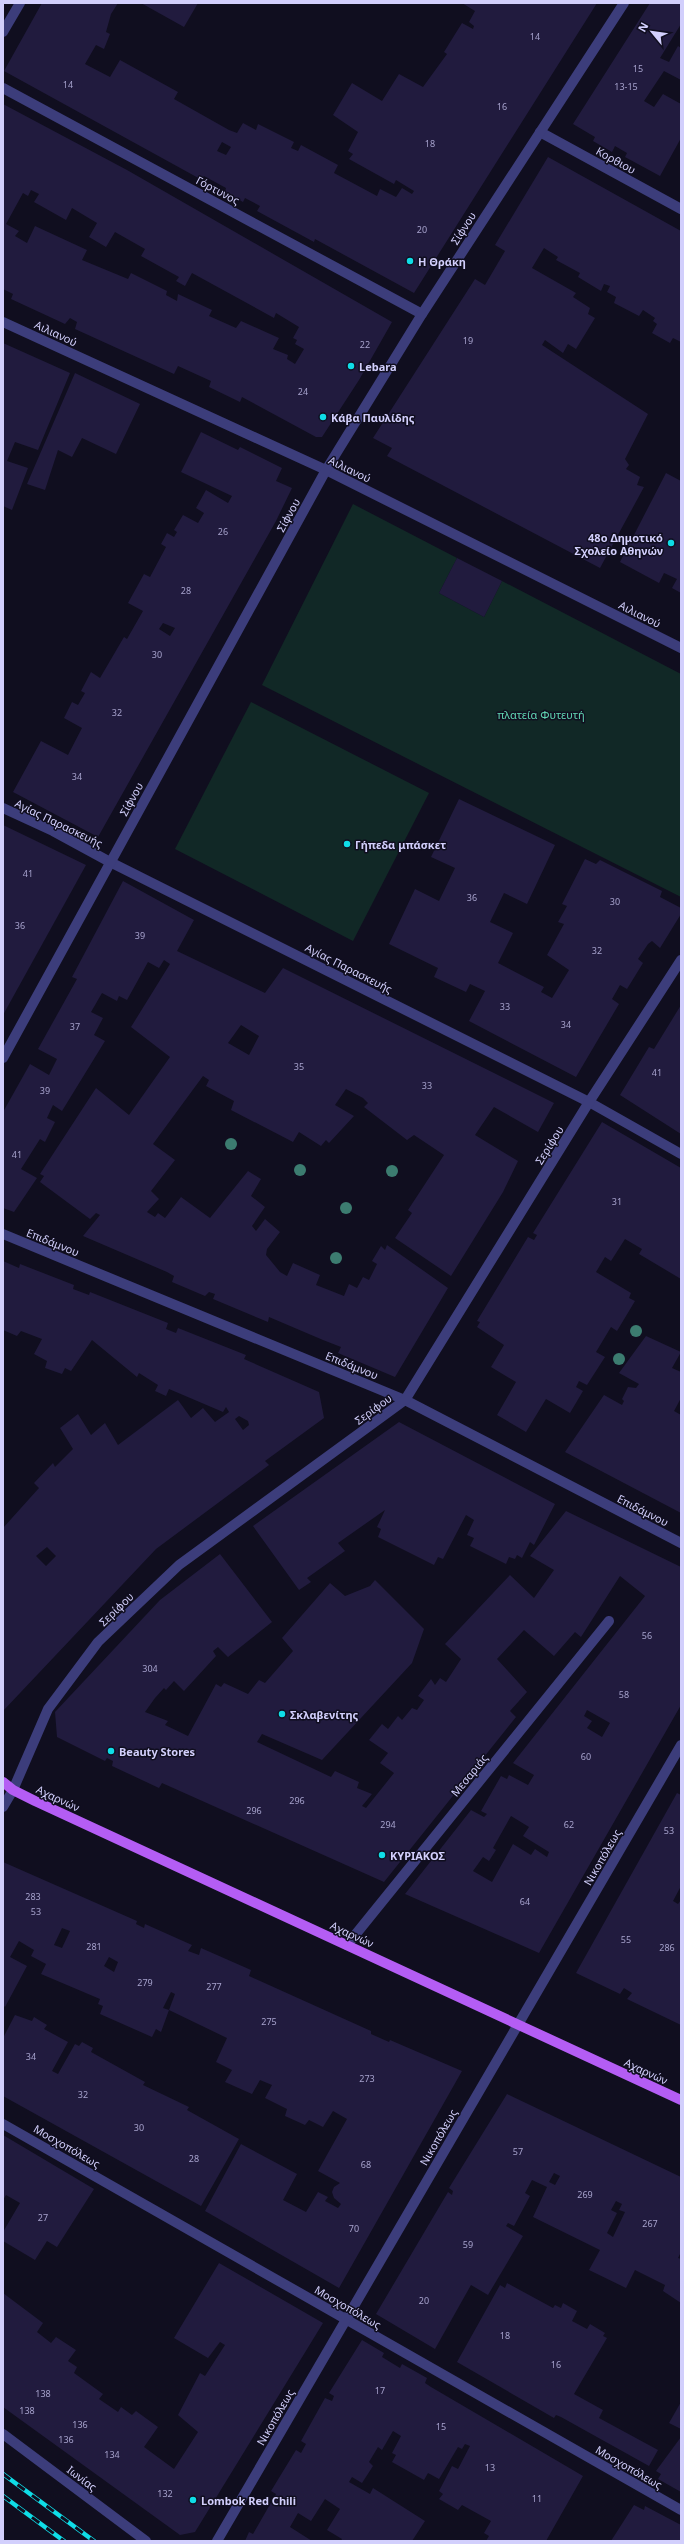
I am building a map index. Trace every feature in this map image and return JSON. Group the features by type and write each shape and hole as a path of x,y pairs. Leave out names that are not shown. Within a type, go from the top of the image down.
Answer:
{"main road":[{"name":"Αχαρνών","path":"3,1782 8,1791 347,1945 681,2100"}],"street":[{"path":"3,32 20,3"},
{"name":"Σίφνου","path":"3,1058 326,470 422,314 624,3"},
{"name":"Γόρτυνος","path":"3,88 422,314"},
{"name":"Κορθιου","path":"540,132 681,209"},
{"name":"Αιλιανού","path":"3,322 326,470 681,648"},
{"name":"Αγίας Παρασκευής","path":"3,808 53,831 110,862 589,1102 681,1154"},
{"name":"Σερίφου","path":"3,1807 8,1791 48,1709 98,1642 179,1565 405,1400 589,1102 681,960"},
{"name":"Επιδάμνου","path":"3,1234 405,1400 681,1543"},
{"name":"Μεσαριάς","path":"347,1945 609,1621"},
{"name":"Νικοπόλεως","path":"217,2541 681,1745"},
{"name":"Μοσχοπόλεως","path":"3,2124 681,2510"},
{"name":"Ιωνίας","path":"3,2434 146,2541"}],"green space":[{"name":"πλατεία Φυτευτή","path":"353,504 457,558 439,593 484,617 502,581 681,674 681,897 262,685"},
{"path":"251,702 429,793 353,941 175,849"}],"building":[{"path":"42,3 118,3 111,14 106,32 110,34 104,49 96,45 85,64 110,77 120,60 178,92 174,99 229,130 237,133 243,123 256,130 258,124 294,142 291,148 298,151 301,145 338,165 334,173 377,196 380,189 396,197 402,188 412,194 414,191 396,180 394,184 349,159 353,154 348,151 358,132 333,115 352,83 382,101 399,74 423,87 447,54 444,52 462,23 473,29 474,26 469,22 475,11 462,3 597,3 414,293 315,239 314,242 257,211 260,206 245,198 243,202 225,192 226,188 204,176 202,180 4,71","holes":["222,142 231,147 226,155 217,151"]},
{"path":"141,3 198,3 184,27"},
{"path":"650,3 681,3 681,24 660,58 669,62 678,46 681,48 681,80 664,71 644,101 654,107 663,94 681,104 681,138 660,176 625,157 627,153 615,146 612,152 593,141 595,137 573,124"},
{"path":"3,104 127,170 392,322 359,380 322,437 316,437 242,397 240,402 209,387 211,381 178,366 174,374 75,329 77,322 70,318 65,324 11,299 13,294 3,289","holes":["31,190 39,194 34,202 66,220 72,208 97,223 89,237 106,247 115,232 145,249 141,256 179,277 176,281 185,286 192,273 274,318 276,313 299,327 293,338 297,340 295,344 304,349 295,364 287,359 288,355 273,349 279,338 241,321 236,328 209,316 212,310 178,294 177,301 166,295 167,291 131,273 128,279 82,260 87,250 35,226 27,243 15,236 19,231 6,224 23,193 28,196"]},
{"path":"548,157 681,231 681,342 673,338 670,343 652,333 657,324 653,321 655,318 643,310 639,316 614,303 616,297 607,292 610,286 604,284 601,291 578,277 580,273 556,260 558,257 544,248 532,268 576,293 573,297 590,308 588,314 595,318 576,349 568,344 563,353 545,340 542,345 648,414 625,459 629,465 626,469 640,477 637,485 644,487 600,568 387,456 392,448 373,438 475,279 485,285 505,251 495,245"},
{"path":"3,343 70,373 38,450 15,442 7,461 28,468 12,510 3,506"},
{"path":"75,373 140,404 116,454 82,438 72,457 58,450 45,490 27,484"},
{"path":"201,432 238,450 240,447 282,468 276,481 292,488 276,521 98,837 13,792 41,741 68,755 82,728 64,718 72,702 78,705 85,693 81,691 91,672 100,678 124,637 127,639 143,611 128,603 144,574 150,577 166,547 161,544 167,533 174,537 177,532 174,530 183,515 198,523 204,513 196,508 206,490 228,503 232,496 181,472","holes":["163,623 175,628 170,636 159,629"]},
{"path":"666,473 681,481 681,593 672,588 677,579 664,573 659,583 620,562"},
{"path":"457,558 502,581 484,617 439,593"},
{"path":"459,799 555,845 527,904 504,893 490,922 513,933 498,963 544,987 541,992 552,998 569,970 547,955 564,924 558,922 567,906 562,904 585,859 596,864 600,860 662,891 660,897 681,908 681,914 660,948 652,941 648,944 638,959 643,963 627,989 620,985 612,999 619,1004 576,1077 469,1021 485,991 470,984 466,992 434,977 438,968 389,944 415,889 439,901 455,868 431,857"},
{"path":"3,825 86,865 3,1015"},
{"path":"123,881 194,920 177,951 265,993 283,968 554,1103 538,1132 494,1107 475,1135 518,1161 503,1192 451,1276 395,1238 412,1213 408,1210 444,1155 414,1135 407,1140 364,1107 368,1103 363,1098 346,1089 335,1105 354,1116 329,1143 326,1140 321,1146 299,1132 293,1142 231,1110 234,1101 206,1086 209,1080 203,1076 153,1144 175,1160 151,1191 159,1199 147,1212 155,1217 158,1213 165,1218 181,1197 210,1218 248,1171 261,1179 251,1196 265,1207 252,1226 256,1231 265,1219 280,1232 267,1249 266,1255 280,1272 287,1276 293,1263 320,1275 316,1285 344,1296 349,1284 357,1288 363,1277 369,1280 377,1264 372,1261 381,1246 385,1250 387,1245 448,1288 395,1377 338,1353 341,1347 269,1317 268,1322 213,1299 215,1294 209,1292 205,1296 172,1282 174,1276 167,1272 83,1236 100,1215 96,1213 90,1219 40,1182 44,1176 40,1174 96,1088 129,1115 170,1057 131,1027 170,964 164,960 159,968 148,962 127,1000 119,996 117,1001 102,993 91,1012 103,1018 94,1035 105,1041 62,1111 53,1105 47,1118 55,1122 45,1142 40,1139 21,1169 37,1178 14,1212 3,1208 3,1112 30,1064 49,1075 57,1059 38,1049 77,979 72,977","holes":["241,1025 259,1036 249,1055 228,1043"]},
{"path":"681,1005 681,1134 620,1095 649,1047 654,1049"},
{"path":"602,1122 681,1168 681,1279 639,1254 642,1249 625,1239 611,1261 605,1257 596,1272 631,1293 629,1298 635,1301 617,1331 611,1327 596,1352 605,1357 587,1385 579,1381 576,1387 583,1391 570,1413 546,1399 526,1432 497,1415 516,1382 491,1367 504,1345 477,1327 480,1322 477,1321 528,1237 534,1240 537,1235 533,1233"},
{"path":"3,1261 19,1268 20,1264 74,1285 73,1289 89,1295 90,1292 168,1323 166,1329 176,1333 178,1328 246,1355 244,1359 319,1392 324,1418 265,1461 269,1465 156,1549 3,1711 3,1528 39,1488 34,1483 53,1463 55,1467 73,1449 60,1428 78,1414 91,1435 105,1423 118,1445 178,1400 191,1418 203,1408 215,1422 229,1412 226,1407 223,1412 169,1389 166,1396 155,1391 158,1385 139,1373 137,1377 92,1340 71,1371 65,1368 62,1374 45,1368 47,1361 34,1354 42,1339 21,1331 17,1336 3,1330","holes":["239,1416 248,1421 249,1425 243,1430 235,1419","47,1547 56,1556 46,1566 36,1556"]},
{"path":"646,1336 681,1352 672,1368 681,1372 681,1398 674,1411 681,1415 681,1513 565,1452 604,1395 622,1405 624,1401 622,1399 628,1387 636,1388 639,1384 619,1373"},
{"path":"399,1422 555,1504 534,1545 530,1542 522,1558 517,1555 515,1559 509,1557 506,1564 470,1546 474,1538 467,1535 474,1520 466,1515 443,1559 438,1557 434,1565 378,1537 381,1529 377,1527 385,1510 338,1543 345,1551 307,1578 311,1582 299,1590 253,1526"},
{"path":"566,1511 681,1567 681,1705 539,1953 405,1894 471,1810 484,1817 487,1814 481,1811 501,1776 507,1779 509,1775 528,1785 534,1775 513,1763 645,1596 620,1576 581,1637 575,1632 554,1656 524,1630 497,1659 527,1692 510,1711 516,1717 384,1882 162,1783 159,1788 112,1766 113,1761 107,1758 105,1761 57,1737 55,1712 160,1600 220,1554 272,1622 228,1657 218,1647 213,1651 216,1656 184,1691 174,1681 166,1690 164,1688 145,1712 168,1721 165,1725 188,1736 216,1684 221,1687 224,1683 248,1694 259,1680 265,1683 293,1651 282,1638 330,1583 345,1596 370,1586 375,1580 424,1629 412,1663 322,1760 262,1734 257,1742 331,1777 335,1771 359,1782 357,1788 372,1794 362,1806 366,1808 394,1773 380,1763 388,1753 369,1740 382,1724 388,1729 398,1716 402,1720 412,1708 417,1710 424,1700 418,1696 431,1679 435,1685 440,1678 446,1682 461,1659 445,1644 510,1575 534,1598 554,1570 530,1556","holes":["587,1710 610,1723 602,1737 587,1728 592,1721 584,1716","511,1816 529,1827 523,1836 549,1852 547,1857 535,1849 531,1855 513,1844 492,1882 473,1871 483,1857 489,1861 496,1850 493,1848"]},
{"path":"677,1793 681,1795 681,1886 673,1901 678,1904 681,1900 681,2025 627,1999 632,1993 624,1988 620,1994 576,1973"},
{"path":"3,1862 137,1921 136,1924 144,1928 145,1924 192,1945 188,1951 199,1955 201,1948 251,1970 249,1976 371,2031 371,2034 389,2042 390,2040 462,2071 339,2288 205,2211 241,2144 297,2174 283,2200 306,2212 318,2192 328,2197 325,2201 338,2208 341,2204 334,2198 332,2192 334,2187 340,2183 318,2171 347,2119 333,2111 323,2127 309,2120 305,2125 285,2116 287,2109 265,2098 272,2085 260,2080 252,2094 225,2082 232,2070 216,2062 227,2038 169,2010 161,2032 156,2029 152,2037 100,2014 103,2006 98,2004 100,1999 41,1974 46,1964 31,1956 34,1950 19,1941 10,1957 27,1966 5,2007 3,2005","holes":["62,1928 70,1931 62,1948 54,1945","109,1957 118,1962 114,1972 104,1966","171,1992 175,1994 169,2010 163,2008"]},
{"path":"15,2015 32,2021 34,2017 47,2025 44,2029 68,2042 52,2071 58,2074 75,2044 79,2046 82,2042 93,2048 91,2052 145,2082 143,2085 189,2107 187,2110 239,2139 201,2206 3,2096 3,2038"},
{"path":"507,2094 681,2177 681,2252 678,2258 681,2259 681,2303 663,2291 665,2285 635,2270 626,2288 589,2270 600,2250 533,2217 547,2187 532,2180 525,2193 530,2196 514,2226 508,2223 506,2226 523,2236 488,2295 471,2285 435,2349 376,2314 448,2192 452,2195 453,2191 449,2188","holes":["554,2173 560,2176 555,2185 549,2182","616,2201 622,2204 619,2210 625,2212 613,2237 607,2233 617,2213 611,2210"]},
{"path":"3,2135 94,2189 57,2247 47,2241 35,2260 3,2241 3,2232 20,2203 6,2195 3,2200"},
{"path":"219,2263 323,2323 195,2532 180,2535 3,2407 3,2293 43,2323 37,2332 51,2343 56,2337 76,2350 68,2361 77,2367 74,2373 103,2394 99,2399 118,2412 121,2407 132,2415 136,2411 158,2427 144,2447 174,2469 198,2432 178,2415 200,2373 205,2376 225,2345 220,2342 208,2358 174,2338"},
{"path":"507,2283 553,2308 555,2305 561,2308 563,2303 577,2311 572,2321 587,2329 590,2324 605,2333 603,2336 607,2338 574,2394 603,2410 599,2418 658,2450 649,2466 561,2417 556,2415 554,2418 457,2362 500,2285 505,2288"},
{"path":"362,2340 384,2353 382,2357 400,2368 402,2364 427,2378 425,2383 431,2387 583,2476 546,2541 486,2541 489,2536 484,2533 491,2521 462,2505 458,2510 439,2499 443,2494 439,2491 452,2466 458,2469 470,2446 465,2444 462,2449 458,2447 439,2479 428,2473 424,2480 392,2462 396,2455 392,2453 401,2436 393,2431 382,2450 378,2447 369,2462 373,2466 362,2483 352,2477 349,2482 370,2494 373,2488 425,2521 412,2541 341,2541 342,2539 327,2530 340,2509 325,2499 311,2521 298,2513 290,2527 312,2541 245,2541 249,2532 253,2534 276,2494 271,2491 296,2450 301,2453 306,2444 301,2441 325,2398 332,2401 334,2396 329,2393"},
{"path":"681,2402 681,2429 669,2423"},
{"path":"681,2437 681,2492 658,2479 661,2474 656,2471"},
{"path":"634,2505 644,2510 645,2506 681,2525 681,2541 611,2541"}],"railway":[{"path":"3,2474 94,2541"},
{"path":"3,2496 64,2541"}],"place":[{"name":"Η Θράκη","path":"410,261"},
{"name":"Lebara","path":"351,366"},
{"name":"Κάβα Παυλίδης","path":"323,417"},
{"name":"48ο Δημοτικό Σχολείο Αθηνών","path":"671,543"},
{"name":"Γήπεδα μπάσκετ","path":"347,844"},
{"name":"Σκλαβενίτης","path":"282,1714"},
{"name":"Beauty Stores","path":"111,1751"},
{"name":"ΚΥΡΙΑΚΟΣ","path":"382,1855"},
{"name":"Lombok Red Chili","path":"193,2500"}]}
